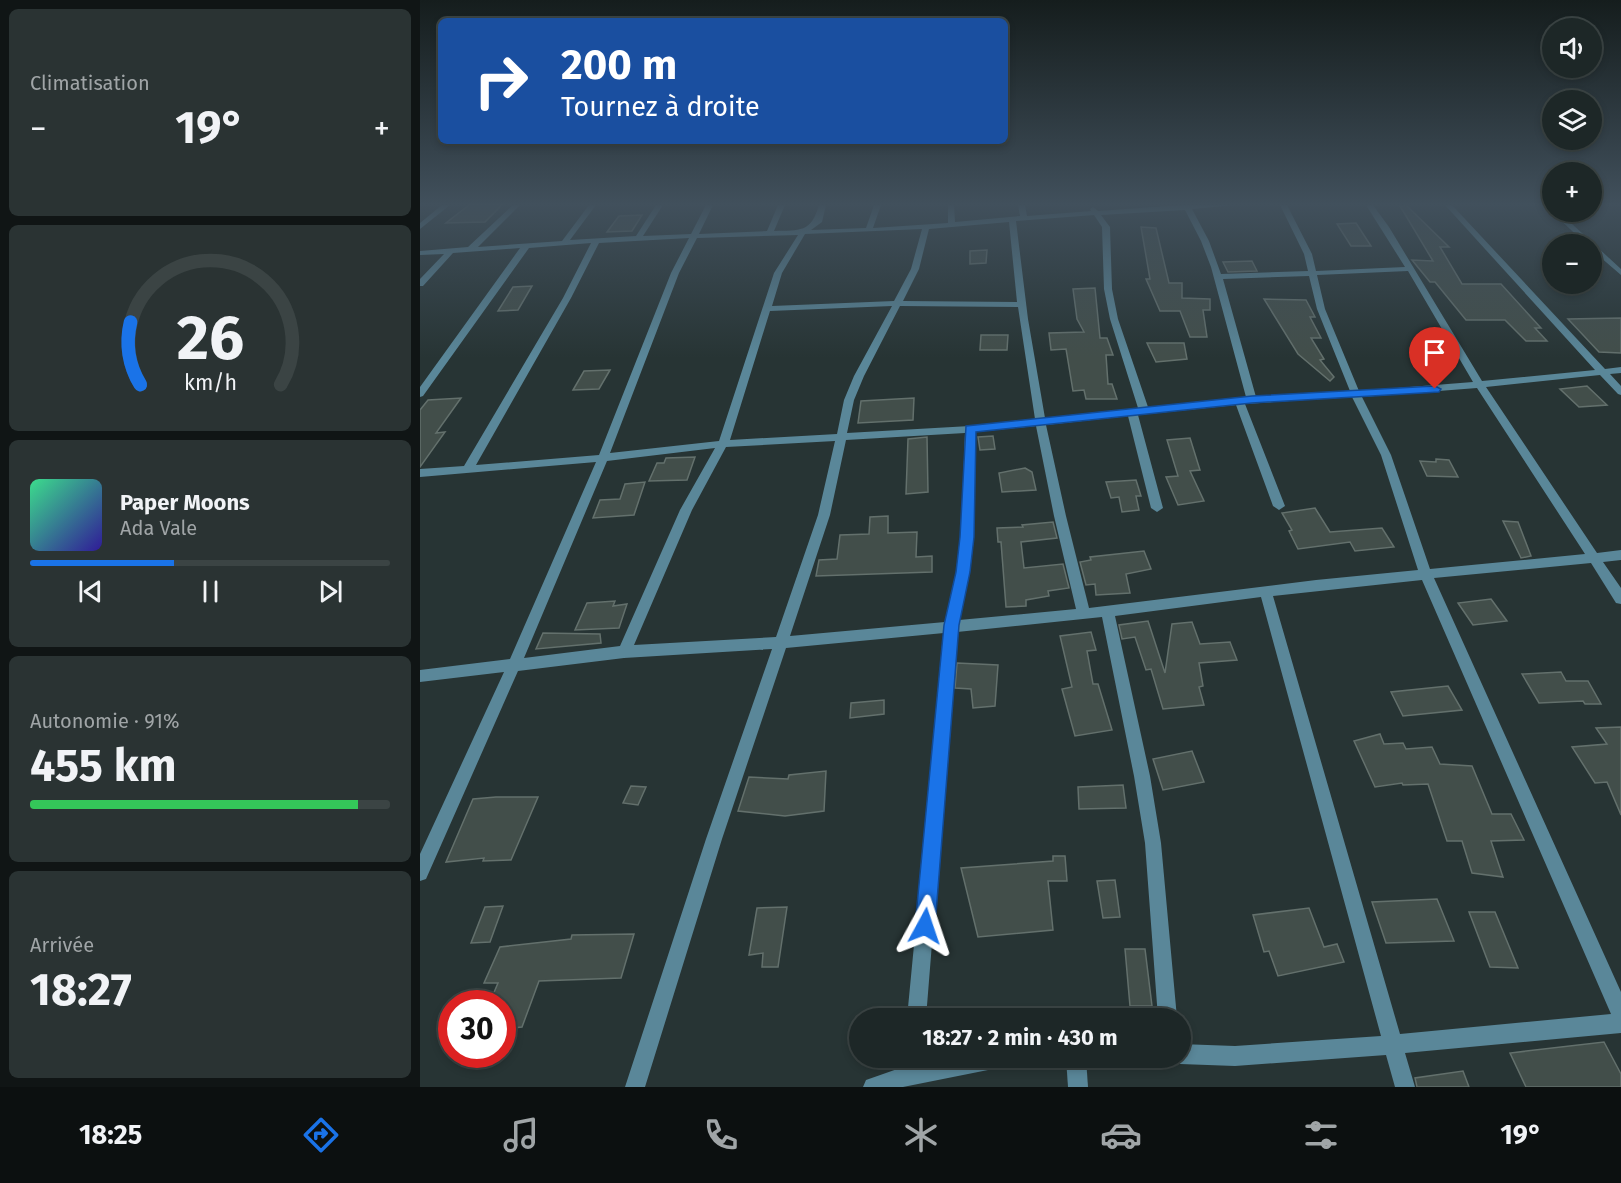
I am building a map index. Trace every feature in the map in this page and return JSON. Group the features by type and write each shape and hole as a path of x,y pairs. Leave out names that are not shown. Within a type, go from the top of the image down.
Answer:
{"street":[{"path":"420,284 447,256"},
{"path":"420,394 519,256"},
{"path":"467,470 567,298 589,256"},
{"path":"420,873 514,665 603,458 671,283 685,256"},
{"path":"624,652 686,510 723,444 778,273 789,256"},
{"path":"635,1087 779,643 824,515 834,475 840,436 859,376 915,269 918,256"},
{"path":"1017,256 1028,360 1056,505 1084,614"},
{"path":"1108,256 1110,299 1138,412 1157,508"},
{"path":"1210,256 1252,400"},
{"path":"1308,256 1321,309 1356,394 1386,455 1426,574 1621,1014"},
{"path":"1401,256 1480,385 1621,599"},
{"path":"1495,256 1621,392"},
{"path":"1602,256 1621,273"},
{"path":"1217,277 1312,275 1410,269"},
{"path":"768,309 897,303 1023,305"},
{"path":"420,474 603,458 723,444 970,429 1239,401 1480,385 1621,370"},
{"path":"1239,401 1279,506"},
{"path":"918,1008 951,625 963,572 967,537 970,429"},
{"path":"420,676 624,652 779,643 1084,614 1426,574 1621,555"},
{"path":"1266,592 1405,1087"},
{"path":"1107,611 1142,776 1153,843 1167,1008"},
{"path":"1191,1054 1235,1056 1392,1045 1621,1023"},
{"path":"873,1087 909,1068"},
{"path":"1077,1068 1078,1087"}],"building":[{"path":"970,256 987,256 986,263 970,264"},
{"path":"1146,256 1163,256 1169,283 1182,283 1182,298 1210,299 1210,310 1203,310 1207,337 1190,337 1180,311 1160,311 1146,279 1150,279"},
{"path":"1430,256 1445,256 1462,284 1501,284 1541,328 1535,328 1547,341 1526,341 1505,320 1466,320 1435,282 1430,282 1412,260 1433,261"},
{"path":"1252,261 1257,271 1228,272 1223,262"},
{"path":"532,286 518,310 498,311 513,287"},
{"path":"1095,288 1100,338 1107,338 1113,355 1106,355 1108,384 1112,384 1117,399 1086,399 1084,390 1073,391 1066,349 1051,350 1049,333 1084,332 1077,319 1073,289"},
{"path":"1264,299 1306,300 1315,317 1310,317 1321,338 1311,338 1324,359 1320,360 1334,377 1330,381 1298,354"},
{"path":"1621,318 1621,353 1599,352 1568,319"},
{"path":"981,335 1008,335 1007,350 980,350"},
{"path":"1147,343 1184,343 1187,359 1156,362"},
{"path":"610,370 599,389 573,390 584,371"},
{"path":"1587,386 1607,405 1579,407 1560,389"},
{"path":"461,398 436,433 445,432 420,467 420,410 428,400"},
{"path":"914,398 913,420 858,423 861,401"},
{"path":"993,436 995,449 980,450 978,437"},
{"path":"927,437 928,492 906,494 908,439"},
{"path":"1190,438 1200,470 1190,471 1204,501 1178,505 1166,477 1178,476 1167,440"},
{"path":"695,457 687,480 649,481 657,463 664,463 666,458"},
{"path":"1436,459 1449,460 1458,477 1427,476 1420,461 1436,462"},
{"path":"1025,468 1032,472 1036,490 1002,492 999,473"},
{"path":"1136,480 1141,496 1136,496 1139,510 1122,512 1119,497 1111,498 1106,482"},
{"path":"645,482 634,515 593,518 600,500 620,499 625,484"},
{"path":"1315,508 1330,532 1382,528 1394,547 1355,551 1350,542 1298,549 1289,531 1292,530 1282,513"},
{"path":"888,516 888,533 917,532 916,557 932,556 932,572 816,576 819,560 837,559 840,535 869,534 870,517"},
{"path":"1503,521 1518,522 1531,556 1521,558"},
{"path":"1053,522 1057,538 1021,542 1024,568 1063,564 1069,588 1048,591 1049,596 1026,600 1026,606 1006,607 1001,542 998,542 997,528"},
{"path":"1144,551 1151,569 1126,574 1130,593 1096,595 1095,584 1086,585 1080,562 1091,560 1090,557"},
{"path":"1491,599 1507,621 1473,625 1458,603"},
{"path":"615,601 613,606 627,604 619,628 575,630 587,603"},
{"path":"1148,621 1165,673 1172,624 1192,622 1200,644 1230,642 1237,660 1199,663 1203,686 1199,687 1204,705 1163,709 1151,669 1146,670 1135,637 1122,639 1119,625"},
{"path":"1091,632 1096,650 1087,651 1093,684 1098,684 1112,730 1075,736 1062,689 1072,687 1060,636"},
{"path":"543,633 600,634 601,643 536,649"},
{"path":"957,663 998,665 995,706 973,708 971,689 955,688"},
{"path":"1561,672 1566,681 1588,681 1601,704 1585,704 1583,701 1539,703 1522,674"},
{"path":"1448,686 1462,710 1403,716 1391,692"},
{"path":"884,700 884,714 850,718 851,703"},
{"path":"1621,727 1621,815 1607,782 1595,783 1572,747 1607,744 1596,728"},
{"path":"1380,734 1384,744 1403,743 1406,749 1432,747 1440,764 1472,766 1492,814 1511,814 1524,840 1491,841 1503,877 1472,873 1462,841 1447,841 1428,784 1403,785 1402,783 1375,787 1354,741"},
{"path":"1192,751 1204,782 1163,790 1153,759"},
{"path":"826,771 824,811 785,816 738,811 749,777 788,779 789,775"},
{"path":"1123,785 1126,808 1079,809 1078,787"},
{"path":"631,786 646,787 638,805 623,803"},
{"path":"538,797 511,860 483,861 484,858 446,862 473,799"},
{"path":"1053,856 1065,856 1067,881 1048,881 1053,930 978,937 961,868 1053,861"},
{"path":"1115,880 1120,917 1103,918 1097,881"},
{"path":"1437,899 1454,941 1386,943 1372,902"},
{"path":"503,906 490,942 471,943 485,907"},
{"path":"787,907 778,967 762,967 763,953 749,955 757,908"},
{"path":"1309,908 1324,947 1337,944 1344,962 1278,976 1269,951 1264,952 1253,915"},
{"path":"1469,912 1495,912 1518,968 1490,967"},
{"path":"634,934 621,978 539,981 522,1027 516,1028 516,990 495,990 498,983 484,983 500,947 571,939 572,935"},
{"path":"1125,949 1145,949 1152,1006 1130,1006"},
{"path":"1604,1042 1621,1074 1621,1087 1526,1087 1510,1053"},
{"path":"1463,1071 1469,1087 1417,1087 1415,1078"}],"route":[{"path":"925,926 951,625 963,572 967,537 970,429 1252,400 1435,389"}]}
